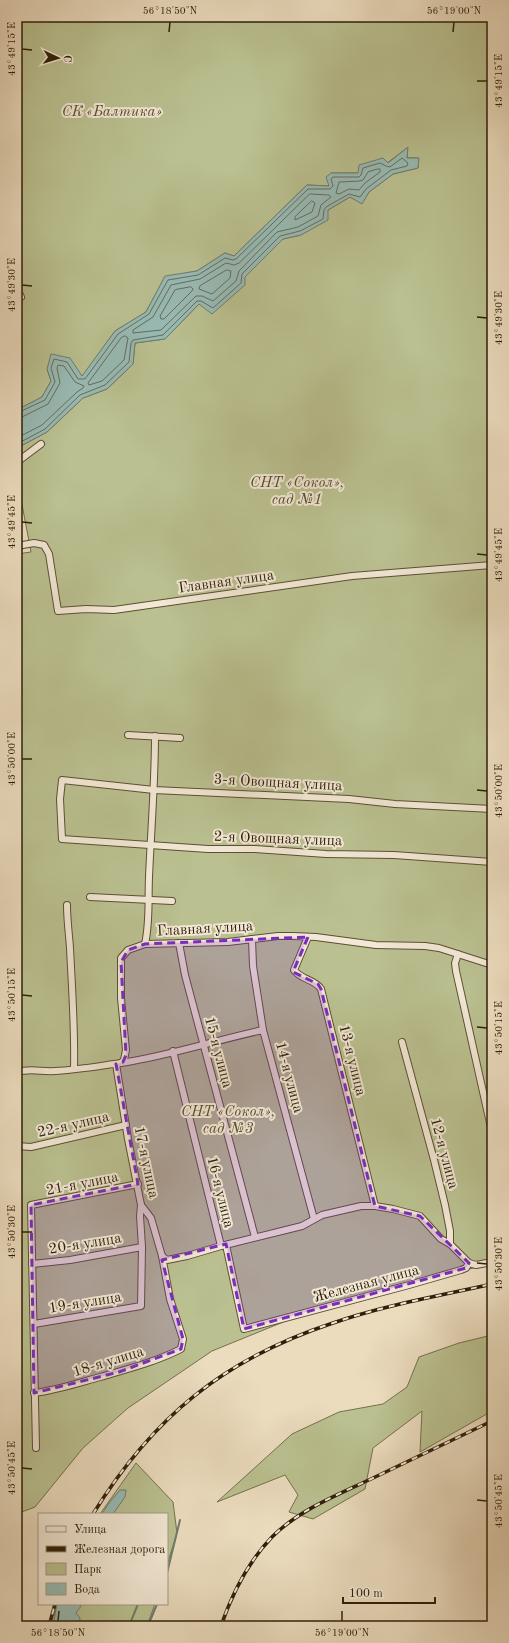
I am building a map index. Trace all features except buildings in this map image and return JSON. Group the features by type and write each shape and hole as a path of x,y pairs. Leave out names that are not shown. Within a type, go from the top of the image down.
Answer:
{"street":[{"path":"17,289 21,297"},
{"path":"17,462 41,444"},
{"name":"Главная улица","path":"17,546 34,543 44,545 49,554 58,611 86,609 114,610 352,576 492,565"},
{"path":"128,735 180,738"},
{"path":"145,944 148,934 155,736"},
{"name":"3-я Овощная улица","path":"62,839 60,799 62,780 154,790 349,799 395,804 492,809"},
{"name":"2-я Овощная улица","path":"62,839 326,854 394,855 492,862"},
{"path":"90,897 172,901"},
{"path":"67,905 67,926 70,946 75,1040 74,1069"},
{"name":"Главная улица","path":"118,1063 126,1055 121,998 121,958 128,950 145,944 228,942 278,936 308,937 376,945 425,946 439,948 492,965"},
{"name":"13-я улица","path":"308,937 294,970 297,974 318,984 321,989 376,1206"},
{"name":"14-я улица","path":"252,939 253,966 264,1030 314,1219"},
{"name":"15-я улица","path":"179,943 185,975 255,1237"},
{"path":"458,954 455,963 456,971 492,1132"},
{"path":"17,1072 28,1069 53,1071 118,1063 158,1056 173,1051 264,1030"},
{"name":"12-я улица","path":"402,1042 436,1168 448,1225 450,1244"},
{"name":"16-я улица","path":"173,1051 224,1245 244,1328"},
{"name":"17-я улица","path":"118,1063 126,1125 141,1205 151,1218 164,1258 170,1299 183,1343"},
{"name":"22-я улица","path":"17,1146 31,1147 126,1125"},
{"name":"21-я улица","path":"32,1264 31,1205 138,1184"},
{"path":"141,1205 140,1216 142,1247"},
{"path":"164,1258 187,1256 224,1245 302,1226 322,1215 361,1206 376,1206 420,1216 441,1239 450,1244 469,1263"},
{"name":"20-я улица","path":"32,1264 70,1260 142,1247"},
{"name":"19-я улица","path":"34,1324 141,1306 142,1247"},
{"name":"Железная улица","path":"244,1328 461,1270 466,1268 469,1263 476,1265 492,1262"},
{"path":"32,1264 36,1448"},
{"name":"18-я улица","path":"34,1393 58,1389 142,1365 181,1349 183,1343"}],"highlighted area":[{"path":"308,937 293,972 318,984 321,989 375,1206 420,1216 469,1263 466,1268 244,1329 226,1244 162,1260 183,1339 181,1349 119,1372 34,1393 31,1205 138,1184 116,1064 123,1062 126,1055 121,962 128,950 145,944"}],"green space":[{"path":"17,17 492,17 492,1264 396,1285 303,1314 212,1351 128,1408 83,1448 35,1507 19,1513 17,1511 17,1223 22,1087 17,1077 17,554 31,552 21,499 17,499 17,448 47,432 83,398 107,389 133,364 135,343 165,339 199,304 245,277 283,239 301,235 328,210 350,197 362,203 369,192 393,174 418,168 418,158 407,158 407,148 387,163 358,173 331,173 330,186 307,185 234,256 225,253 197,271 165,277 146,312 115,331 82,377 47,369 51,381 42,397 17,410"},
{"path":"492,1335 492,1411 420,1452 422,1411 373,1448 365,1489 313,1519 289,1512 298,1495 285,1475 217,1502 292,1434 339,1412 383,1404 407,1387 419,1357 459,1343"},
{"path":"136,1463 173,1502 177,1533 168,1562 168,1513 101,1513"},
{"path":"56,1605 155,1605 147,1626 53,1626"}],"water":[{"path":"408,147 407,158 419,158 418,168 393,174 369,192 362,204 350,197 328,210 328,220 301,235 283,239 245,277 245,285 212,314 199,304 165,339 135,343 133,364 107,389 83,398 47,432 17,448 17,410 42,397 51,381 47,369 51,354 70,358 82,376 115,331 146,312 165,276 197,271 225,253 234,256 307,185 329,186 326,177 331,173 358,173 359,165 383,158 388,163"},
{"path":"120,1490 126,1490 125,1497 114,1513 103,1513"},
{"path":"57,1605 81,1606 76,1613 80,1618 79,1626 53,1626"}],"waterway":[{"path":"168,1569 180,1520"},
{"path":"129,1626 138,1605"},
{"path":"148,1626 157,1605"}],"railway":[{"path":"94,1513 116,1479 140,1448 167,1420 195,1396 225,1374 258,1354 294,1338 353,1317 392,1306 492,1284"},
{"path":"221,1626 230,1602 248,1568 263,1547 283,1527 306,1511 332,1497 492,1421"},
{"path":"49,1626 55,1605"}],"park label":[{"name":"СК «Балтика»","path":"112,111"},
{"name":"СНТ «Сокол», сад №1","path":"297,490"},
{"name":"СНТ «Сокол», сад №3","path":"228,1120"}]}
